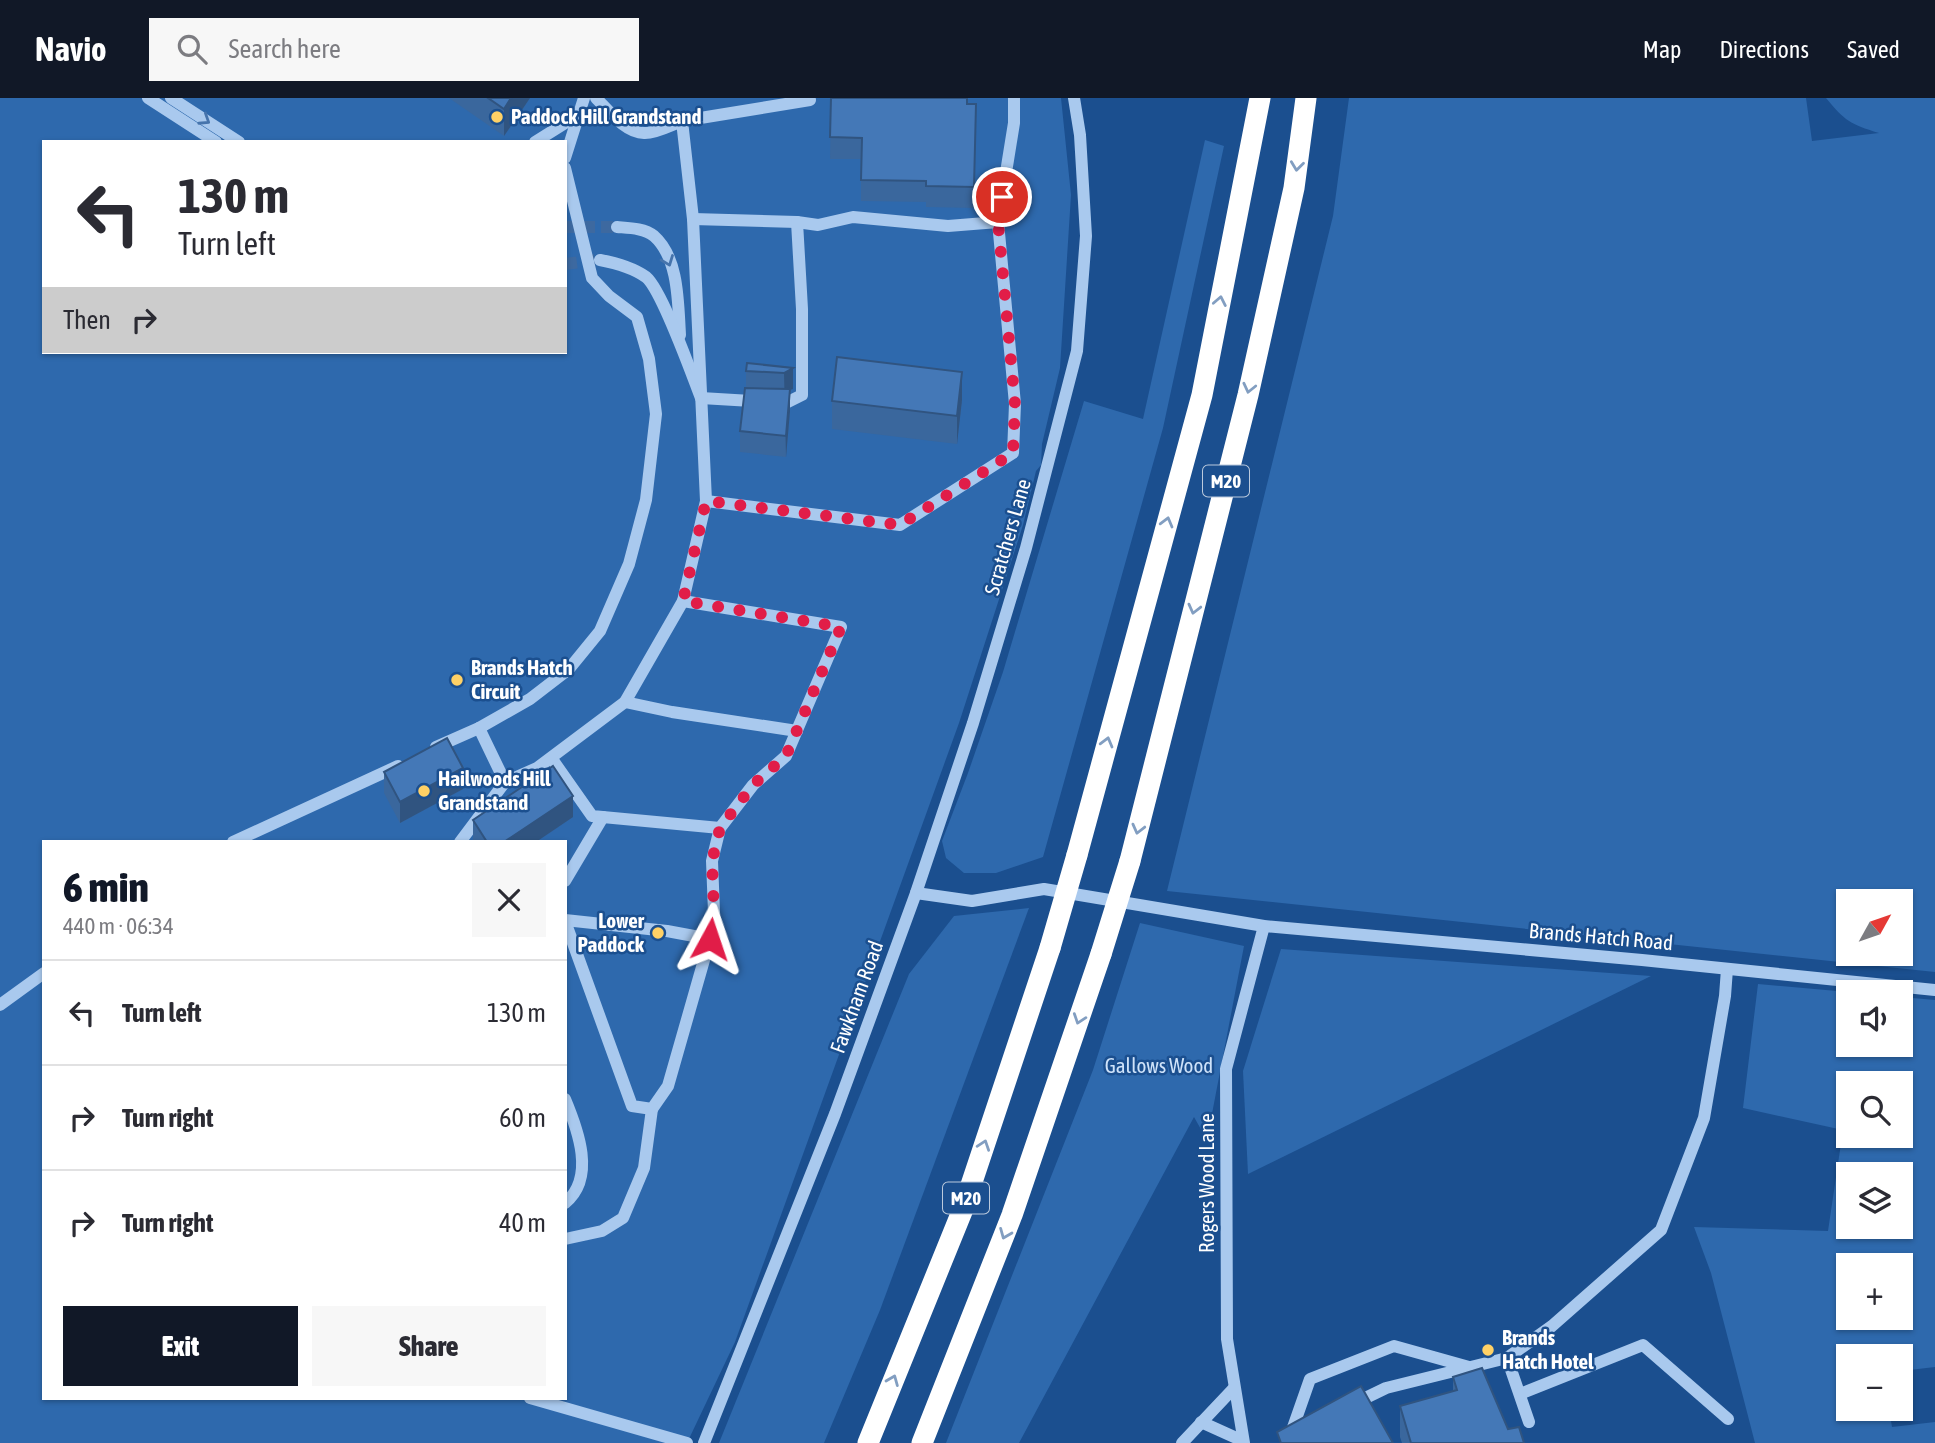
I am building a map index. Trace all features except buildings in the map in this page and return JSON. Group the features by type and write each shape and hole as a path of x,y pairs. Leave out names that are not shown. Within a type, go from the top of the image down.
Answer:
{"highway":[{"name":"M20","path":"868,1443 963,1209 1051,948 1202,395 1260,98"},
{"name":"M20","path":"922,1443 1012,1215 1130,861 1248,395 1294,188 1306,98"}],"street":[{"path":"148,98 213,140"},
{"path":"171,98 236,140"},
{"path":"567,151 584,98"},
{"path":"596,98 620,121 636,131 647,133 682,121 810,100"},
{"path":"706,501 900,525 1013,453 1015,404 998,222 1014,123 1014,98"},
{"name":"Scratchers Lane","path":"916,893 973,723 1026,548 1077,351 1086,236 1080,135 1074,98"},
{"path":"538,140 578,115"},
{"path":"462,840 505,782 552,759 625,702 683,601 706,501 693,219 682,121"},
{"path":"428,751 479,729 530,699 569,669 600,631 629,564 646,500 656,414 649,359 637,317 609,296 592,278 567,176"},
{"path":"693,219 818,225 853,217 948,226 998,222"},
{"path":"701,398 786,403 802,396 802,309 797,222"},
{"path":"617,227 637,229 653,235 669,257 678,295 680,345"},
{"path":"600,260 623,265 648,279 666,312 701,398"},
{"path":"567,1238 602,1231 623,1218 644,1168 652,1109 668,1086 710,939 714,912 712,861 720,828 753,785 786,756 841,627 683,601"},
{"path":"625,702 797,731"},
{"path":"479,729 505,782"},
{"path":"552,759 592,816 720,828"},
{"path":"237,840 405,762"},
{"path":"567,878 603,817"},
{"path":"916,893 972,901 1044,889 1264,926"},
{"name":"Fawkham Road","path":"704,1443 835,1114 916,893"},
{"path":"567,920 667,931 710,939"},
{"path":"567,926 632,1106 652,1109"},
{"name":"Brands Hatch Road","path":"1264,926 1935,990"},
{"name":"Rogers Wood Lane","path":"1243,1442 1227,1339 1226,1069 1264,926"},
{"path":"1337,1412 1386,1388 1507,1358 1552,1326 1661,1230 1704,1118 1725,996 1727,969"},
{"path":"0,1005 42,974"},
{"path":"567,1103 577,1128 583,1172 575,1195 567,1201"},
{"path":"1520,1394 1643,1345 1728,1419"},
{"path":"1313,1424 1289,1436 1310,1379 1394,1346 1469,1367"},
{"path":"1507,1358 1529,1422"},
{"path":"1182,1443 1234,1388"},
{"path":"537,1400 687,1443"},
{"path":"1202,1422 1243,1442"}],"green space":[{"name":"Brands Hatch Circuit","path":"0,98 1061,98 1071,195 1060,368 1042,444 1041,465 1036,471 1023,525 959,723 735,1342 687,1443 0,1443"},
{"path":"1349,98 1806,98 1812,141 1879,133 1849,121 1826,98 1935,98 1935,972 1878,966 1913,966 1913,889 1836,889 1836,962 1167,891 1333,216"},
{"path":"1205,140 1224,146 1163,428 1043,857 996,873 964,873 946,858 942,841 1003,672 1084,401 1143,419"},
{"path":"1029,908 880,1310 824,1443 719,1443 909,974 954,916"},
{"name":"Gallows Wood","path":"1140,923 1244,946 1207,1140 1194,1117 1019,1443 946,1443 1093,1070"},
{"path":"1281,949 1651,976 1248,1174 1243,1071"},
{"path":"1758,984 1836,991 1836,1057 1913,1057 1913,998 1935,1000 1935,1367 1913,1370 1913,1344 1836,1344 1836,1421 1891,1421 1892,1427 1935,1422 1935,1443 1755,1443 1711,1273 1694,1227 1828,1231 1836,1177 1836,1239 1913,1239 1913,1162 1838,1162 1840,1148 1913,1148 1913,1071 1836,1071 1836,1128 1743,1108"}],"tunnel":[{"path":"567,227 617,227"},
{"path":"567,264 596,260"}],"place":[{"name":"Paddock Hill Grandstand","path":"497,117"},
{"name":"Brands Hatch Circuit","path":"457,680"},
{"name":"Hailwoods Hill Grandstand","path":"424,791"},
{"name":"Lower Paddock","path":"658,933"},
{"name":"Brands Hatch Hotel","path":"1488,1350"}],"route":[{"path":"710,939 714,912 712,861 720,828 753,785 786,756 841,627 683,601 706,501 900,525 1013,453 1015,404 998,222 1002,197"}]}
